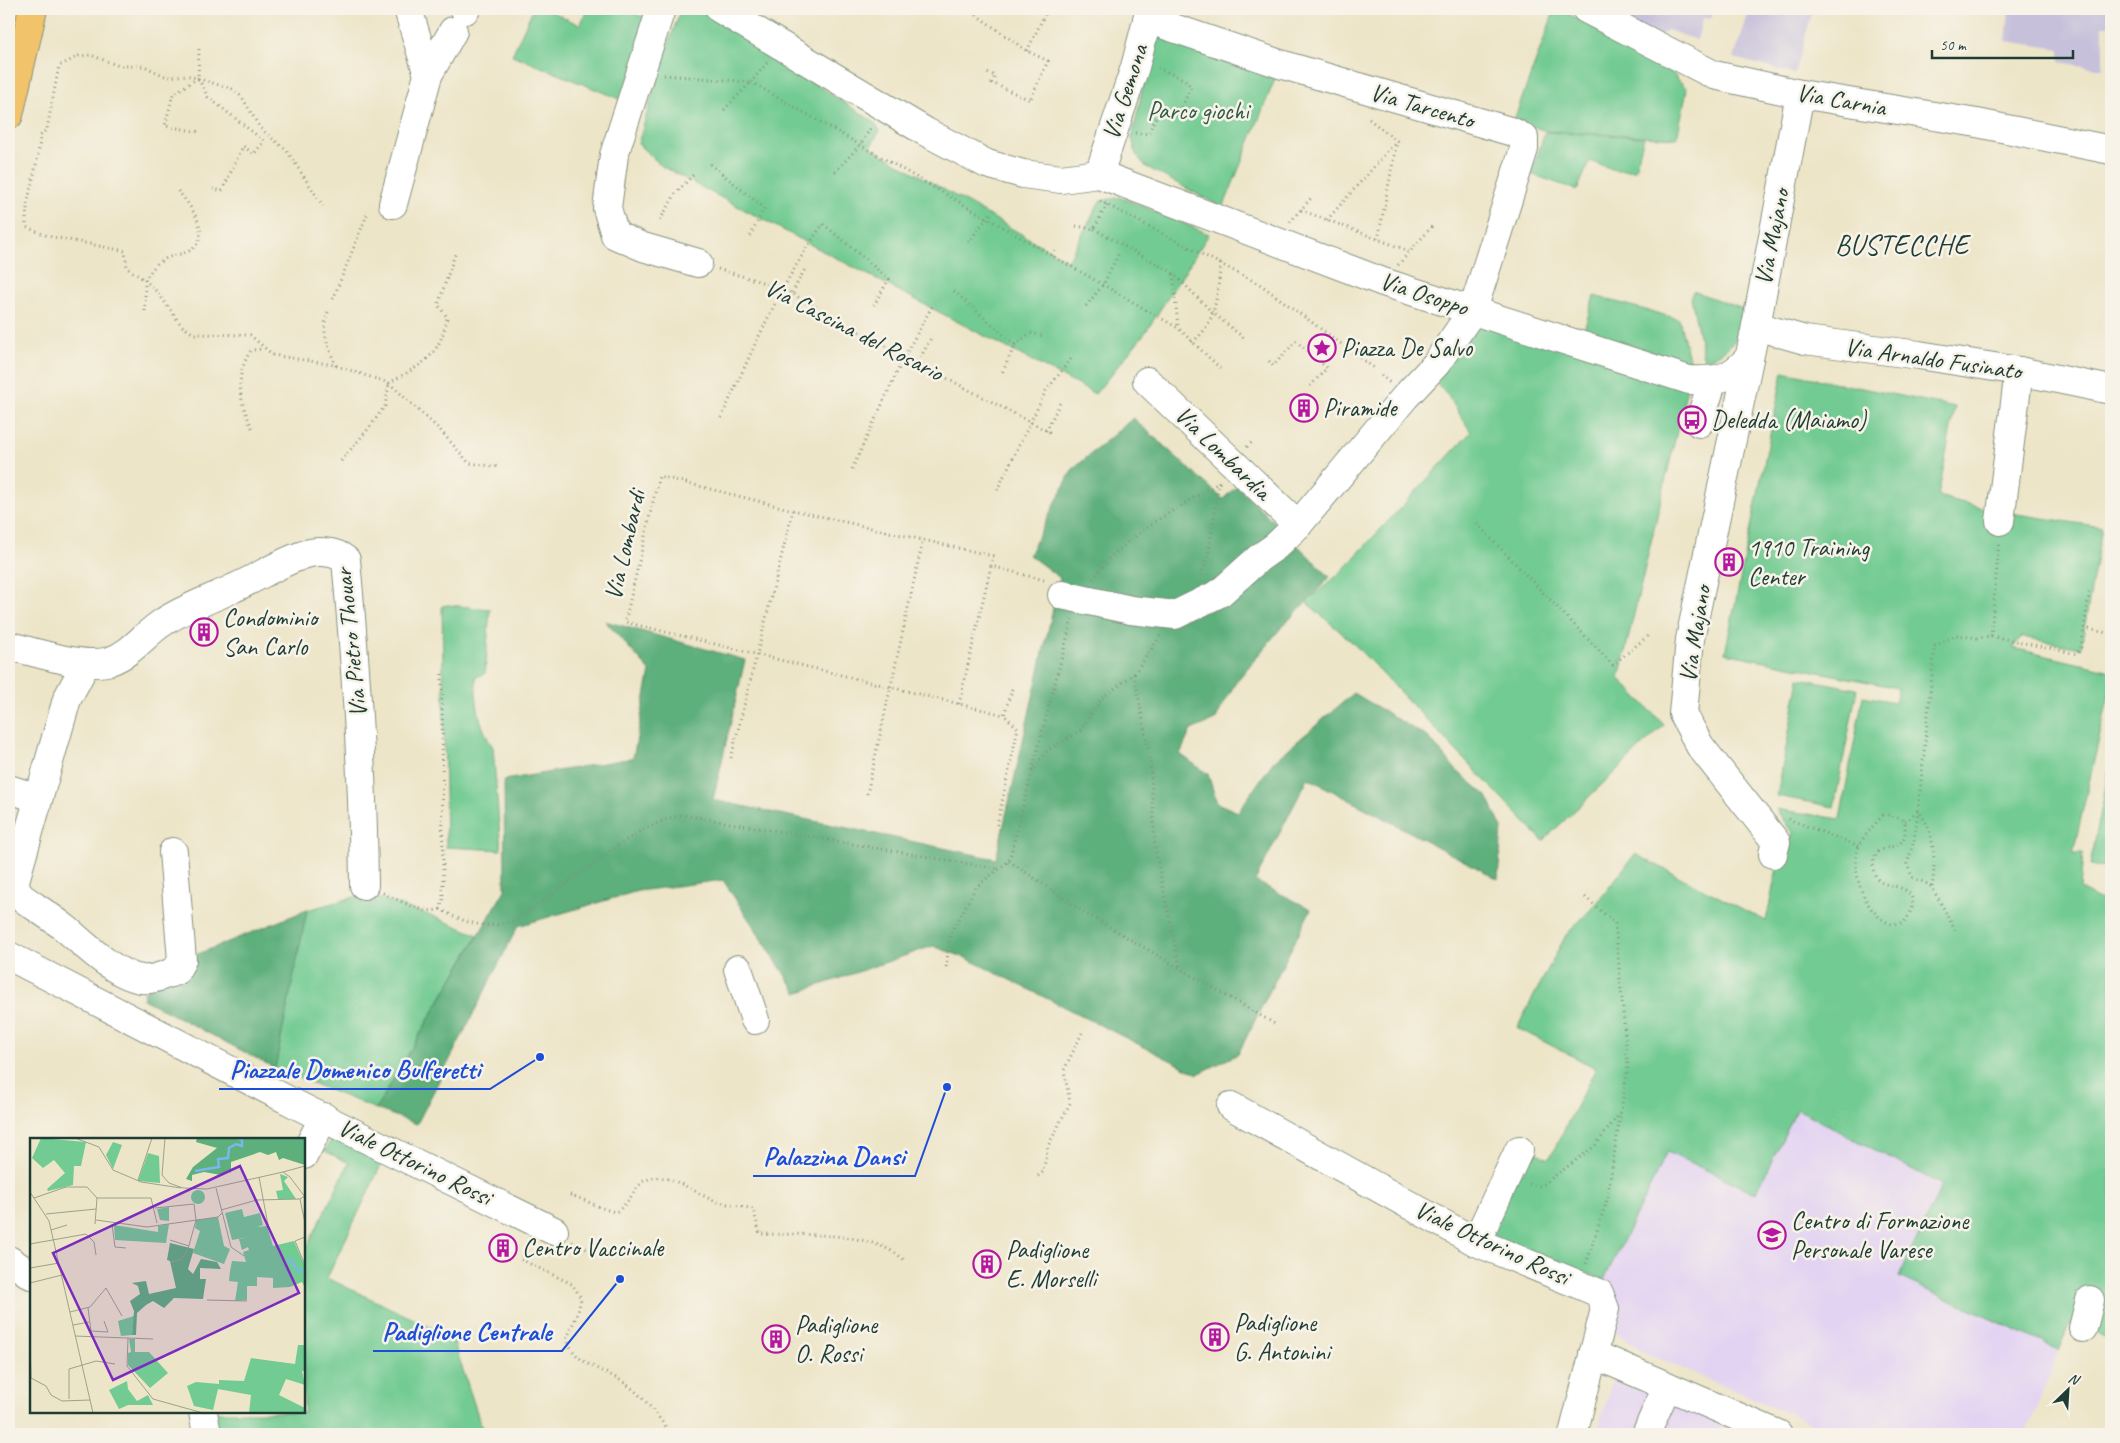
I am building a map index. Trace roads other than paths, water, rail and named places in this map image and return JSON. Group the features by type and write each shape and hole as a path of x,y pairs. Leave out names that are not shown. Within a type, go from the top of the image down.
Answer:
{"main road":[{"path":"9,113 33,9"}],"street":[{"path":"408,9 428,75"},
{"path":"661,9 614,155 607,208 615,235 643,247 698,263"},
{"path":"720,9 926,132 988,164 1023,174 1061,179 1099,174"},
{"name":"Via Carnia","path":"1586,9 1714,75 1800,94 1977,123 2111,150"},
{"name":"Via Gemona","path":"1099,174 1136,67 1148,14"},
{"name":"Via Tarcento","path":"1148,14 1280,64 1513,132 1524,138 1524,149 1473,310"},
{"path":"380,208 428,75 462,17"},
{"name":"Via Majano","path":"1773,854 1776,842 1700,746 1683,714 1690,639 1756,326 1800,94"},
{"name":"Via Osoppo","path":"1099,174 1383,282 1689,380 1714,380 1734,374 1749,358"},
{"path":"1054,588 1131,610 1175,615 1220,593 1298,525 1436,364 1473,310"},
{"name":"Via Arnaldo Fusinato","path":"1756,326 1805,340 2019,371 2111,390"},
{"path":"2000,521 2019,371"},
{"path":"1699,423 1714,380"},
{"name":"Via Lombardia","path":"1147,381 1298,525"},
{"name":"Via Pietro Thouar","path":"9,646 86,663 109,661 130,652 163,622 188,608 235,588 304,554 329,552 339,554 346,560 355,657 364,799 364,885"},
{"path":"86,663 67,699 14,881 16,890 21,897 66,929 89,951 126,973 142,979 176,971 182,960 173,852"},
{"path":"9,789 37,798"},
{"name":"Viale Ottorino Rossi","path":"9,956 324,1117 553,1237"},
{"path":"738,969 755,1020"},
{"name":"Viale Ottorino Rossi","path":"1231,1106 1476,1242 1589,1289 1606,1310 1573,1434"},
{"path":"305,1153 324,1117"},
{"path":"1476,1242 1518,1150"},
{"path":"9,1260 30,1274"},
{"path":"2083,1328 2090,1300"},
{"path":"1593,1354 1778,1434"},
{"path":"1646,1434 1667,1386"},
{"path":"203,1413 207,1434"}],"place":[{"name":"Piazza De Salvo","path":"1322,348"},
{"name":"Piramide","path":"1304,408"},
{"name":"Deledda (Maiamo)","path":"1692,420"},
{"name":"1910 Training Center","path":"1729,562"},
{"name":"Condominio San Carlo","path":"204,632"},
{"name":"Piazzale Domenico Bulferetti","path":"540,1057"},
{"name":"Palazzina Dansi","path":"947,1087"},
{"name":"Centro di Formazione Personale Varese","path":"1772,1235"},
{"name":"Centro Vaccinale","path":"503,1248"},
{"name":"Padiglione E. Morselli","path":"987,1264"},
{"name":"Padiglione Centrale","path":"620,1279"},
{"name":"Padiglione G. Antonini","path":"1215,1337"},
{"name":"Padiglione O. Rossi","path":"776,1339"}],"district":[{"name":"BUSTECCHE","path":"1902,244"}],"park label":[{"name":"Parco giochi","path":"1198,111"}]}
